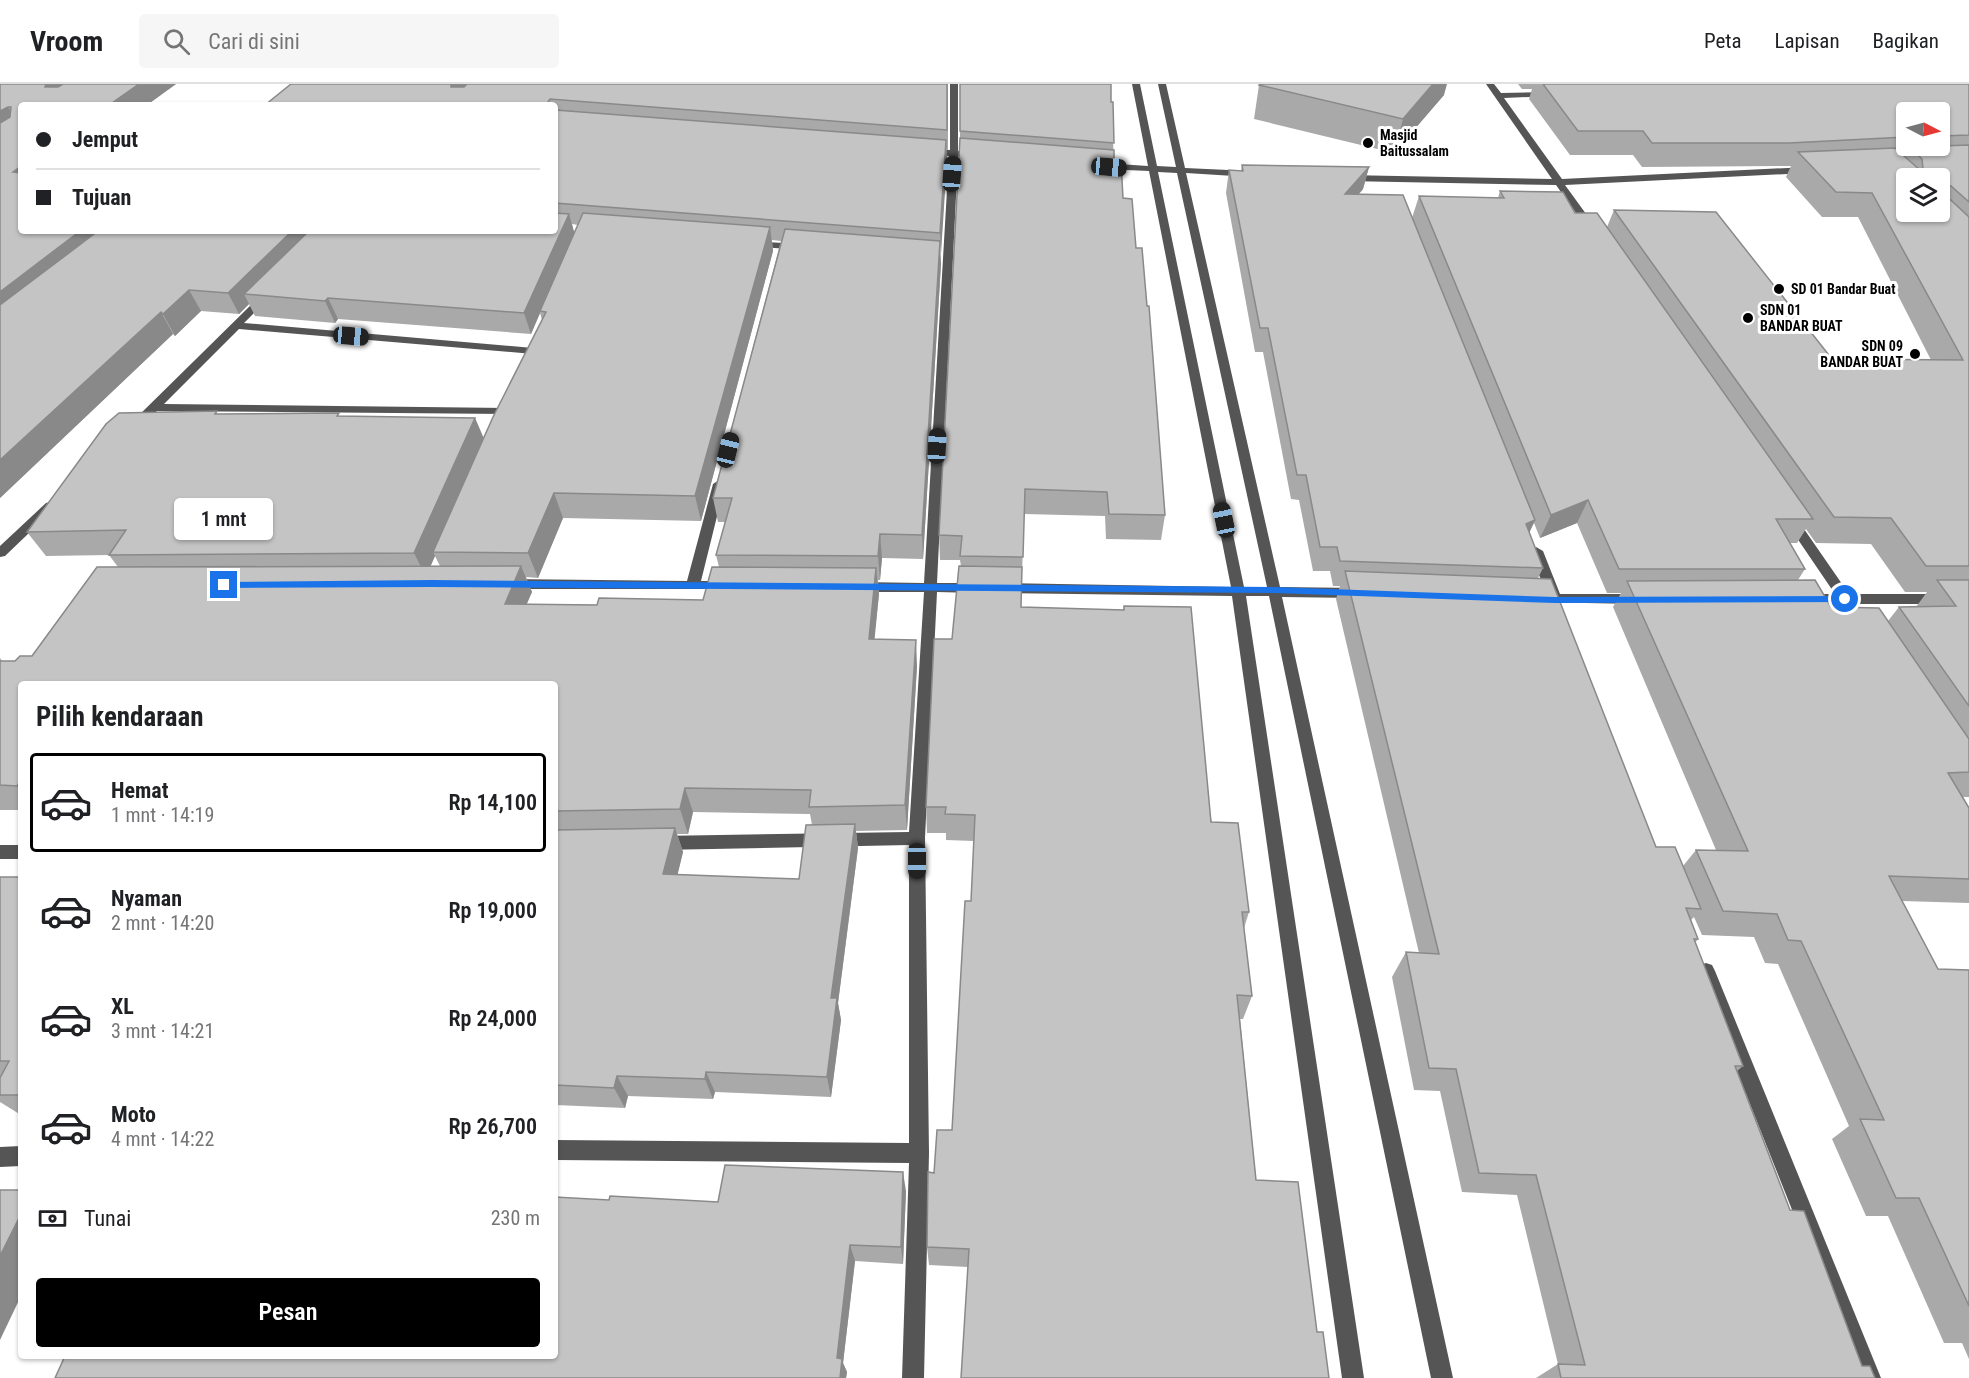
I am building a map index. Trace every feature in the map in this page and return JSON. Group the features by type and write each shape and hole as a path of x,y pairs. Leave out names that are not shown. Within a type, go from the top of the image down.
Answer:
{"street":[{"path":"912,1378 919,1153 917,838 930,587 940,258 954,153 954,84"},
{"path":"1136,84 1238,590 1353,1378"},
{"path":"1162,84 1274,590 1442,1378"},
{"path":"1490,84 1600,240"},
{"path":"1500,96 1561,94"},
{"path":"918,151 989,156"},
{"path":"1094,166 1153,171 1262,174"},
{"path":"1332,178 1392,186 1560,182 1823,169"},
{"path":"735,242 780,252 817,249"},
{"path":"130,432 276,286"},
{"path":"237,326 533,351"},
{"path":"155,407 506,411"},
{"path":"693,585 722,472"},
{"path":"0,553 60,496"},
{"path":"1785,512 1858,618"},
{"path":"1529,534 1558,605"},
{"path":"491,584 740,586"},
{"path":"847,587 1274,590 1367,593"},
{"path":"1520,599 1558,605 1648,599"},
{"path":"1798,599 1969,599"},
{"path":"648,843 917,838"},
{"path":"0,852 18,852"},
{"path":"1699,956 1870,1378"},
{"path":"558,1150 919,1153"},
{"path":"0,1157 18,1155"}],"building":[{"path":"0,84 46,84 45,87 58,87 63,84 139,84 113,102 18,102 18,168 13,172 18,173 18,234 76,234 0,292 0,123 10,117 11,107 0,111"},
{"path":"291,84 451,84 451,87 464,87 467,84 947,84 947,130 550,99 548,102 269,102"},
{"path":"960,84 1111,84 1114,143 960,131"},
{"path":"1260,84 1433,84 1403,119"},
{"path":"1543,84 1969,84 1969,135 1950,136 1950,102 1896,102 1896,138 1789,143 1652,143 1643,131 1578,131"},
{"path":"558,110 946,140 940,233 558,203"},
{"path":"960,138 1114,150 1114,161 1121,161 1123,198 1132,199 1136,248 1142,248 1147,306 1149,306 1165,515 1109,514 1107,492 1025,489 1023,557 960,556 962,536 939,535"},
{"path":"1969,145 1969,202 1950,186 1950,168 1923,168 1922,159 1919,156 1950,156 1950,146"},
{"path":"1895,148 1896,156 1904,156 1918,168 1896,168 1896,222 1950,222 1950,199 1969,217 1969,566 1926,566 1891,518 1834,517 1614,210 1716,212 1832,359 1963,360 1872,193 1836,192 1798,152"},
{"path":"1242,165 1369,167 1345,194 1403,195 1535,520 1526,524 1543,568 1340,561 1337,547 1320,547 1306,475 1297,475 1268,328 1260,328 1229,170 1243,171"},
{"path":"1500,191 1563,192 1575,213 1597,213 1813,519 1776,519 1805,569 1619,569 1588,500 1551,515 1419,196 1504,198"},
{"path":"558,213 569,214 524,313 244,294 306,234 558,234"},
{"path":"583,213 770,227 695,496 554,493 528,553 433,552 493,417 546,312 540,311"},
{"path":"785,229 940,241 922,535 880,534 878,556 716,555 732,498 713,498"},
{"path":"94,234 289,234 228,293 189,290 163,314 161,312 0,460 0,305"},
{"path":"217,411 215,414 339,413 337,416 475,418 414,553 109,555 126,530 27,532 106,424 119,413"},
{"path":"521,566 505,604 597,605 599,598 703,600 712,567 876,568 869,639 916,640 905,805 809,807 811,790 685,788 680,809 558,811 558,681 18,681 18,784 0,785 0,661 15,661 20,656 32,656 97,567"},
{"path":"959,566 1022,567 1021,607 1124,610 1124,606 1191,607 1211,822 1238,823 1249,912 1242,912 1252,996 1237,995 1256,1180 1298,1182 1317,1332 1323,1332 1329,1378 961,1378 969,1249 927,1247 928,1172 934,1173 937,1130 952,1130 965,901 971,901 975,815 945,814 946,807 926,807 934,639 952,639"},
{"path":"1345,571 1551,579 1656,847 1675,847 1701,909 1686,908 1698,939 1694,939 1743,1066 1735,1066 1790,1210 1804,1211 1862,1366 1870,1366 1875,1378 1561,1378 1558,1364 1585,1365 1536,1175 1479,1173 1456,1069 1429,1068 1406,952 1439,954"},
{"path":"1815,580 1831,607 1879,608 1969,739 1969,772 1948,773 1969,808 1969,879 1889,876 1938,969 1969,970 1969,1306 1919,1198 1896,1198 1860,1119 1884,1120 1801,941 1788,940 1777,914 1723,911 1696,850 1748,851 1627,581"},
{"path":"1937,580 1969,580 1969,706 1899,607 1956,606"},
{"path":"855,824 831,998 837,998 827,1077 706,1072 705,1079 617,1076 614,1088 558,1085 558,830 675,828 663,874 799,879 806,825"},
{"path":"0,877 18,877 18,1095 0,1095 0,1078 9,1061 0,1061"},
{"path":"725,1165 903,1172 901,1247 850,1245 837,1358 842,1359 840,1378 55,1378 64,1359 558,1359 558,1197 609,1200 610,1196 718,1202"},
{"path":"0,1190 18,1190 18,1220 0,1256"}],"place":[{"name":"Masjid Baitussalam","path":"1368,143"},
{"name":"SD 01 Bandar Buat","path":"1779,289"},
{"name":"SDN 01 BANDAR BUAT","path":"1748,318"},
{"name":"SDN 09 BANDAR BUAT","path":"1915,354"}],"route":[{"path":"224,585 930,587 1274,590 1555,600 1845,599"}]}
